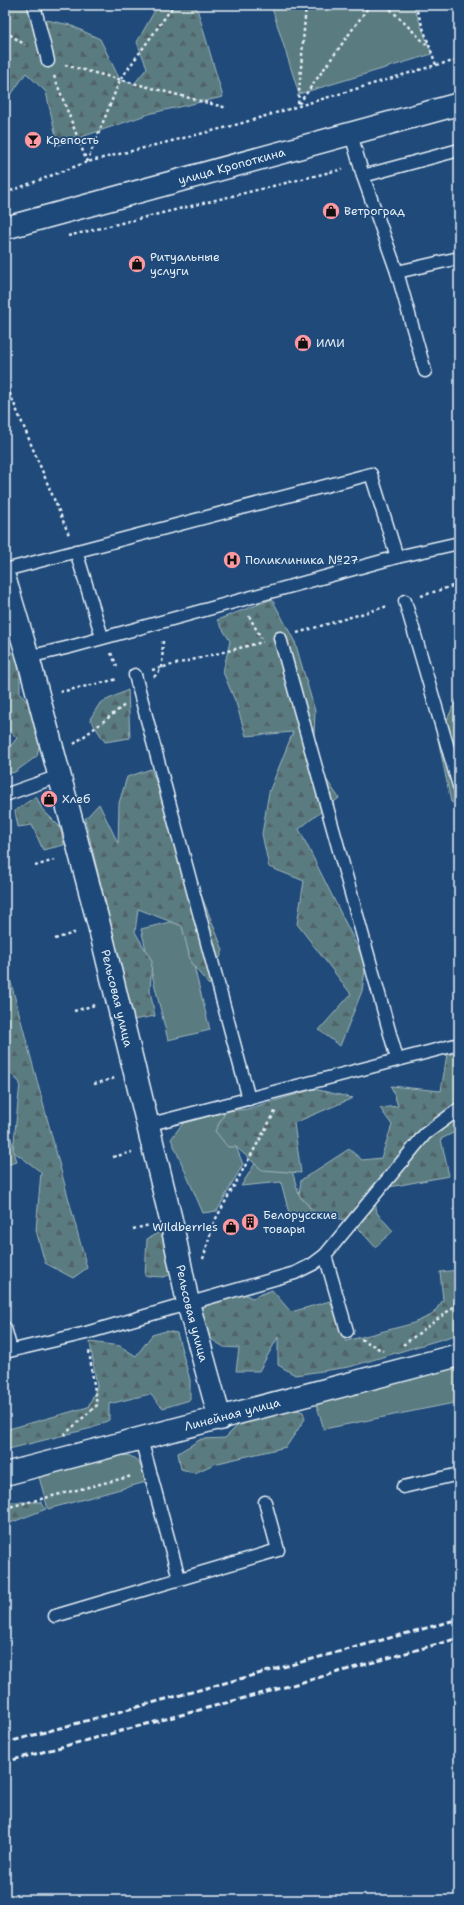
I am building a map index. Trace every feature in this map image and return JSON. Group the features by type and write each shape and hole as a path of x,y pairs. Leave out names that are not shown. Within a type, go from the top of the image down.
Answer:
{"street":[{"name":"улица Кропоткина","path":"5,228 238,163 459,104"},
{"name":"Рельсовая улица","path":"5,580 28,657 99,925 188,1303 220,1419"},
{"name":"Линейная улица","path":"5,1474 220,1419 459,1355"}],"lane":[{"path":"34,5 48,61"},
{"path":"351,134 396,272 425,371"},
{"path":"362,170 459,150"},
{"path":"396,272 459,258"},
{"path":"5,570 76,550 371,474 397,557"},
{"path":"28,657 70,647 397,557 459,543"},
{"path":"76,550 102,637"},
{"path":"405,601 459,786"},
{"path":"280,638 397,1059"},
{"path":"135,675 249,1098"},
{"path":"5,795 57,767"},
{"path":"147,1125 459,1044"},
{"path":"5,1328 8,1351 86,1333 295,1273 313,1264 324,1255 425,1134 459,1109"},
{"path":"324,1255 347,1331"},
{"path":"141,1439 179,1578"},
{"path":"403,1487 459,1474"},
{"path":"55,1616 179,1578 278,1550 265,1502"}],"path":[{"path":"87,162 120,80 174,5"},
{"path":"298,105 306,5"},
{"path":"298,105 370,5"},
{"path":"386,5 430,47"},
{"path":"415,5 436,65"},
{"path":"5,31 48,61 227,108"},
{"path":"5,193 87,162 232,126 298,105 436,65 459,60"},
{"path":"48,61 87,162"},
{"path":"67,237 362,170"},
{"path":"5,382 76,550"},
{"path":"38,697 135,675 280,638 459,584"},
{"path":"240,600 264,641"},
{"path":"57,767 139,693 162,668 162,621"},
{"path":"102,637 114,658 122,678"},
{"path":"200,1266 214,1222 276,1110 285,1089"},
{"path":"402,1346 451,1309 459,1298"},
{"path":"347,1331 384,1352"},
{"path":"58,1440 97,1405 86,1333"},
{"path":"5,1508 150,1472"}],"green space":[{"path":"5,5 34,5 37,18 70,25 100,39 120,80 134,84 147,68 137,42 158,5 196,5 223,97 152,113 58,145 46,92 26,73 13,92 5,98"},
{"path":"271,5 413,5 432,54 299,94"},
{"path":"272,599 295,642 315,711 313,760 339,798 299,829 366,964 362,991 340,1046 319,1030 351,994 297,924 304,881 269,867 262,834 269,792 293,732 246,736 236,703 223,672 230,641 217,620"},
{"path":"5,649 20,656 20,693 32,708 41,737 37,756 15,772 5,774 5,753 17,738 5,726"},
{"path":"128,690 130,738 105,742 90,719 100,703"},
{"path":"459,694 459,805 451,802 438,739"},
{"path":"151,769 223,950 209,985 191,963 182,926 138,909 135,932 152,961 150,991 155,1016 133,1020 85,819 99,804 118,843 119,803 127,777"},
{"path":"36,796 42,809 60,827 64,845 43,850 32,825 18,827 15,811"},
{"path":"182,919 210,1030 168,1040 141,929"},
{"path":"7,968 87,1268 73,1278 45,1263 36,1230 41,1172 13,1151 20,1083 5,1067 5,972"},
{"path":"447,1054 459,1054 459,1130 441,1139 449,1176 373,1190 377,1213 393,1231 375,1247 353,1222 315,1213 299,1195 301,1180 349,1149 362,1160 381,1158 392,1125 380,1108 398,1106 391,1086 441,1091"},
{"path":"314,1089 353,1098 294,1123 301,1173 262,1170 236,1147 228,1147 215,1131 226,1111 247,1109"},
{"path":"226,1111 236,1147 243,1164 217,1211 203,1213 171,1139 183,1123"},
{"path":"5,1116 17,1162 5,1165"},
{"path":"279,1125 299,1195 315,1213 290,1217 281,1182 241,1186"},
{"path":"171,1230 173,1274 163,1277 145,1276 147,1239 161,1231"},
{"path":"459,1270 459,1334 349,1367 295,1375 278,1365 278,1337 259,1371 236,1371 239,1348 224,1347 209,1338 198,1300 236,1290 252,1298 272,1290 291,1312 330,1301 346,1341 411,1324 432,1315 443,1300 440,1272"},
{"path":"166,1331 177,1333 190,1380 190,1400 163,1408 150,1394 109,1404 109,1420 92,1428 5,1450 5,1430 88,1407 97,1387 90,1342 120,1346 136,1356 152,1335"},
{"path":"459,1366 459,1402 324,1429 316,1403"},
{"path":"288,1407 303,1412 305,1419 286,1447 214,1464 195,1473 181,1469 178,1453 201,1439 225,1438 242,1421"},
{"path":"124,1455 134,1458 140,1464 146,1482 48,1509 39,1477"},
{"path":"5,1502 41,1502 46,1509 5,1525"}],"railway":[{"path":"5,1743 459,1619"},
{"path":"5,1762 278,1689 459,1638"}],"place":[{"name":"Крепость","path":"33,140"},
{"name":"Ветроград","path":"331,211"},
{"name":"Ритуальные услуги","path":"137,264"},
{"name":"ИМИ","path":"303,343"},
{"name":"Поликлиника №27","path":"232,560"},
{"name":"Хлеб","path":"49,799"},
{"name":"Белорусские товары","path":"250,1222"},
{"name":"Wildberries","path":"231,1227"}]}
